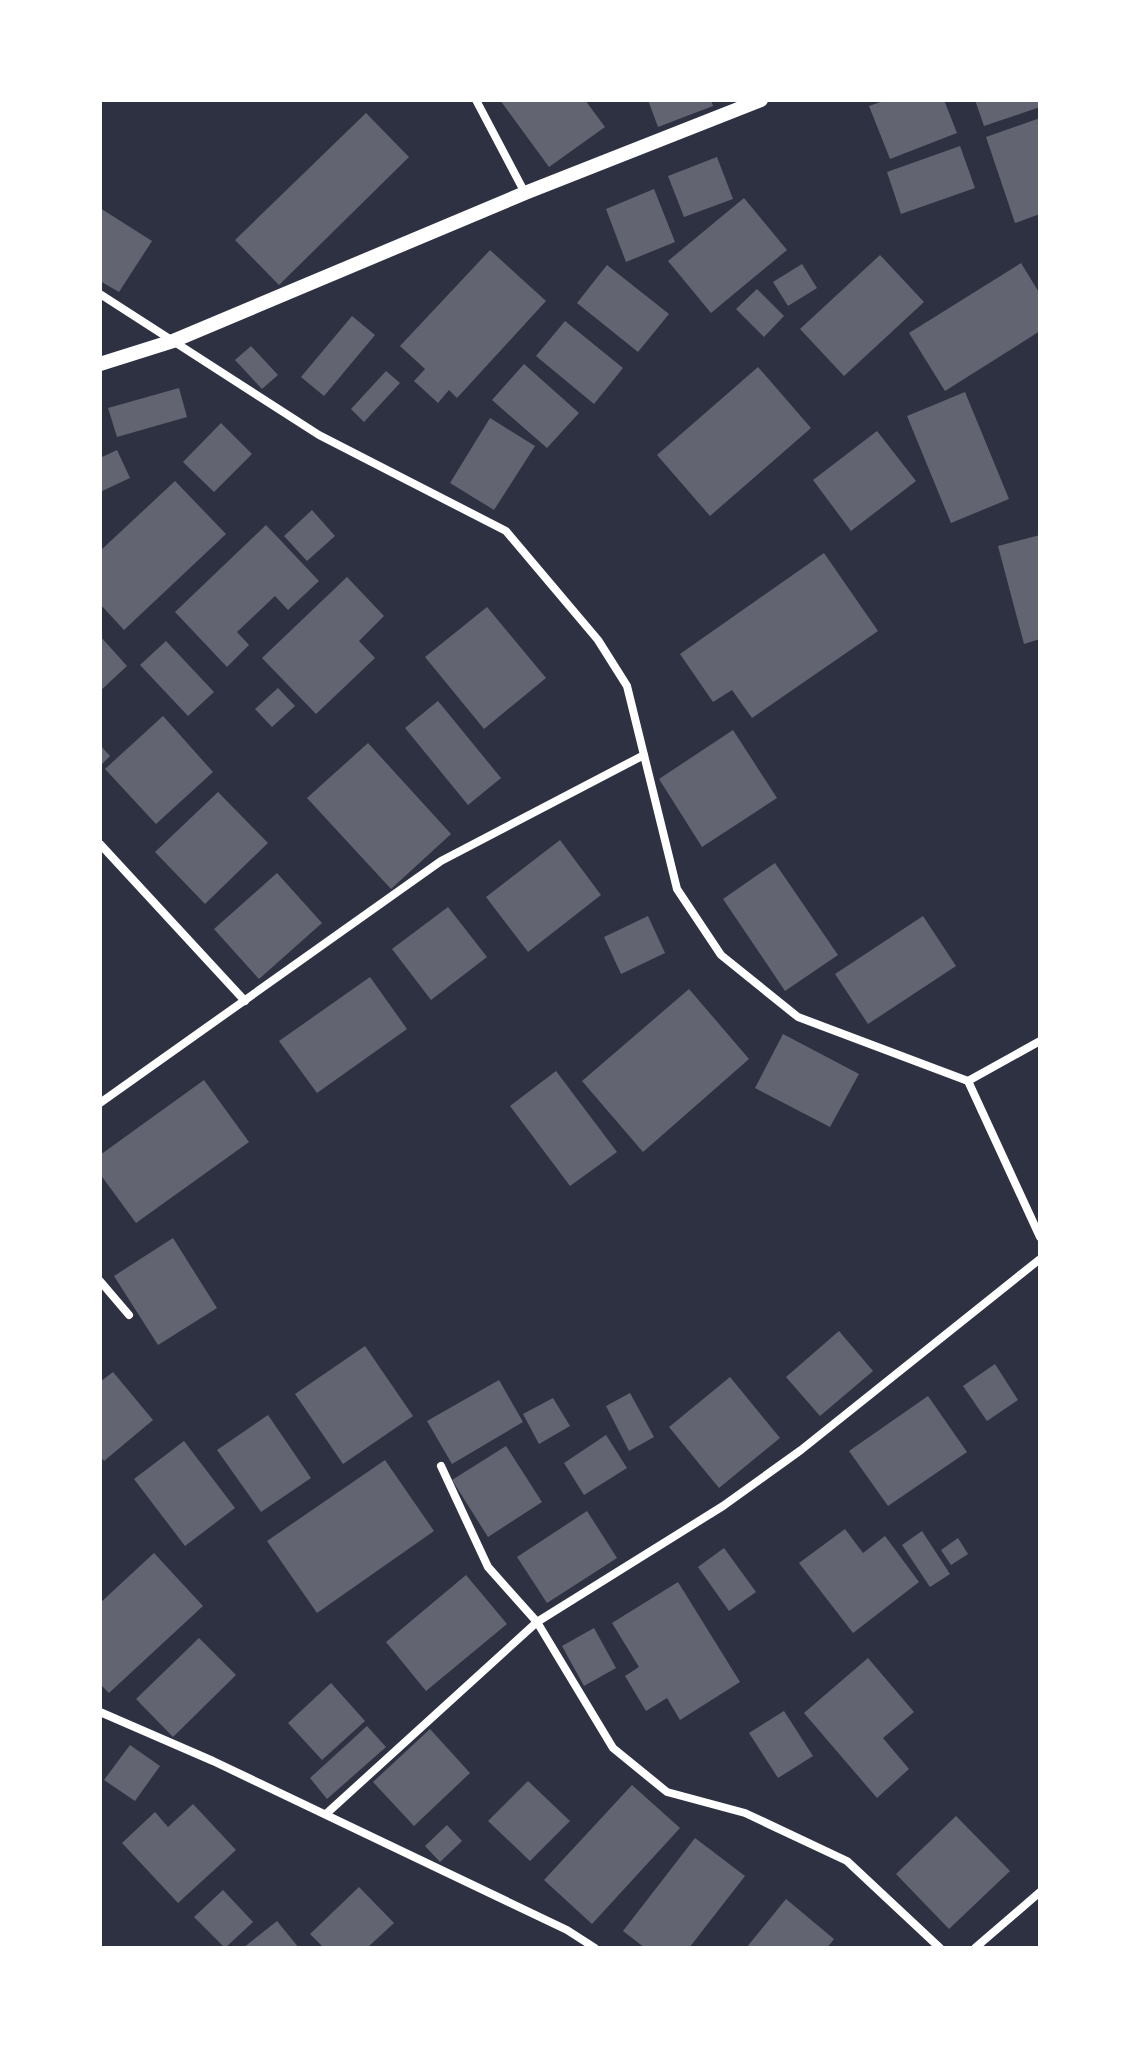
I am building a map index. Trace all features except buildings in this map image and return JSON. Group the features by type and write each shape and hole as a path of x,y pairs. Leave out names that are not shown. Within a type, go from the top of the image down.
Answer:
{"street":[{"path":"476,100 525,193"},
{"path":"100,364 173,341 525,193 761,100"},
{"path":"100,294 319,435 506,531 598,640 627,686 677,889 721,955 798,1017 968,1081 1040,1237"},
{"path":"100,1103 441,861 644,755"},
{"path":"100,844 245,1001"},
{"path":"968,1081 1040,1041"},
{"path":"326,1814 537,1622 723,1506 801,1450 1040,1259"},
{"path":"100,1281 129,1315"},
{"path":"441,1466 488,1567 537,1622 613,1748 667,1792 745,1813 847,1861 940,1948"},
{"path":"100,1712 326,1814 567,1930 595,1948"},
{"path":"975,1948 1040,1892"}]}
